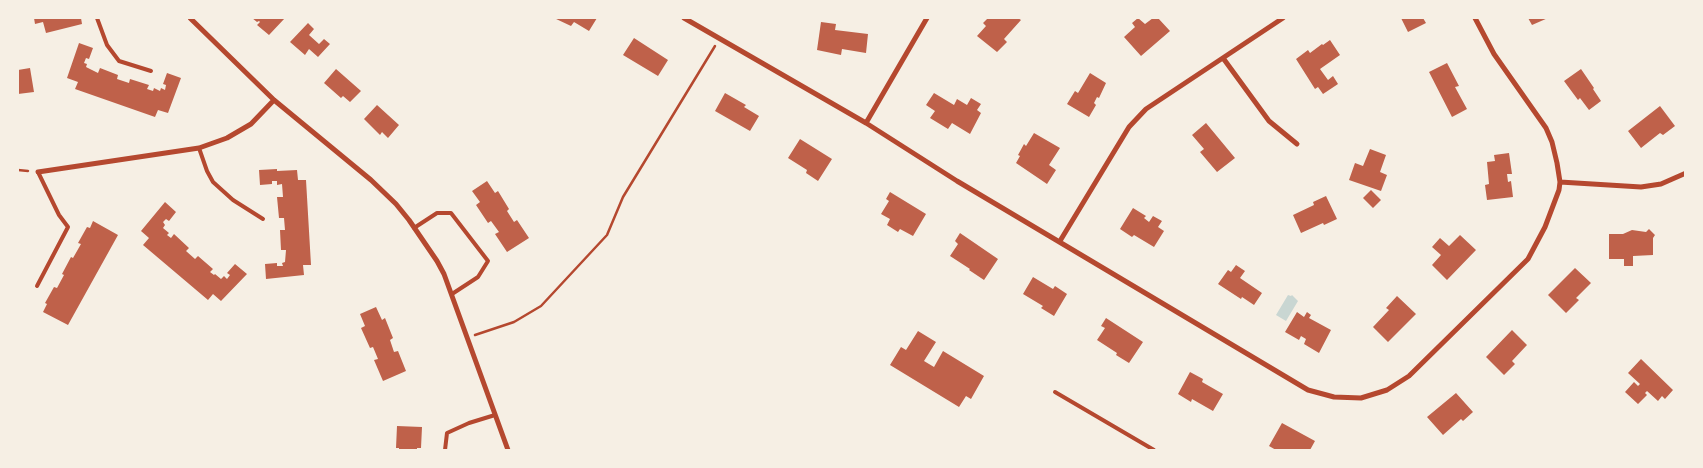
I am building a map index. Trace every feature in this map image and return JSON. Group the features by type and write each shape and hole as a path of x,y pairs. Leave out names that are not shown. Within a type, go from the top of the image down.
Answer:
{"street":[{"path":"190,18 274,100 371,180 396,204 414,228 437,261 452,294 508,450"},
{"path":"684,18 866,123 957,180 1308,390 1334,397 1361,398 1387,390 1409,376 1528,259 1553,209 1560,182 1552,142 1546,128 1494,54 1475,18"},
{"path":"866,123 927,18"},
{"path":"1060,241 1128,127 1146,109 1282,18"},
{"path":"1223,58 1270,121 1297,144"},
{"path":"38,172 199,148 227,138 251,124 274,100"},
{"path":"1560,182 1641,187 1661,184 1686,173"}],"lane":[{"path":"97,18 107,45 119,61 151,71"},
{"path":"199,148 206,170 213,182 233,200 263,219"},
{"path":"37,286 68,228 59,215 38,172"},
{"path":"414,228 437,213 451,213 488,261 478,277 452,294"},
{"path":"1055,392 1154,450"},
{"path":"444,450 447,433 469,422 495,415"}],"path":[{"path":"467,338 514,322 541,306 607,235 623,197 720,39"}],"shaded area":[{"path":"1288,295 1292,295 1298,301 1286,321 1276,315"}],"building":[{"path":"34,18 81,18 82,24 46,33 43,22 35,24"},
{"path":"252,18 285,18 269,35 257,25 259,21 257,22"},
{"path":"554,18 597,18 589,31 574,22 571,26"},
{"path":"988,18 1018,18 1021,20 1004,39 1007,42 997,52 977,36 986,26 983,23"},
{"path":"1138,18 1145,24 1153,18 1158,18 1170,31 1141,56 1124,37 1135,27 1132,23"},
{"path":"1401,18 1423,18 1426,23 1408,32"},
{"path":"1528,18 1548,18 1532,25"},
{"path":"821,22 836,24 835,30 868,34 866,53 842,49 841,55 817,50"},
{"path":"308,23 314,29 309,35 319,44 324,39 330,44 318,57 309,49 305,55 290,42"},
{"path":"634,38 668,60 658,76 623,55"},
{"path":"1330,40 1340,55 1320,69 1328,80 1333,76 1338,84 1323,94 1318,87 1315,89 1296,59 1308,50 1310,53"},
{"path":"79,43 93,48 89,59 86,58 84,63 87,64 86,67 98,73 100,68 118,75 117,79 129,83 130,79 149,85 147,89 153,91 154,88 160,91 161,88 165,90 166,85 163,84 167,73 181,78 168,113 158,110 155,117 75,89 78,82 67,78"},
{"path":"1447,63 1459,86 1455,87 1467,109 1452,117 1429,72"},
{"path":"30,68 34,92 18,94 18,70"},
{"path":"336,69 361,91 350,102 343,96 341,98 324,83"},
{"path":"1581,69 1601,101 1589,110 1580,98 1578,100 1564,81"},
{"path":"1090,73 1106,83 1099,98 1097,97 1094,103 1096,105 1089,117 1067,104 1075,91 1078,93"},
{"path":"725,93 746,105 744,107 759,116 750,131 715,111"},
{"path":"934,93 954,105 957,99 967,105 971,98 981,104 977,110 981,113 970,134 952,123 948,129 930,118 935,111 926,105"},
{"path":"377,105 399,125 388,138 382,132 380,135 364,119"},
{"path":"1660,106 1675,126 1663,135 1660,133 1641,148 1628,131"},
{"path":"1206,123 1235,158 1217,172 1200,152 1204,149 1192,135"},
{"path":"1034,133 1060,148 1049,165 1056,170 1047,184 1016,163 1024,144 1026,146"},
{"path":"800,139 832,159 818,181 806,173 807,170 788,158"},
{"path":"1370,149 1386,155 1380,172 1387,175 1381,191 1349,180 1355,163 1363,166"},
{"path":"1509,153 1512,174 1507,174 1508,182 1511,181 1513,197 1487,200 1485,185 1489,184 1487,162 1495,161 1494,155"},
{"path":"277,169 277,171 297,170 298,180 306,180 311,265 303,265 304,275 266,279 265,264 277,263 277,266 283,266 282,263 285,262 286,250 281,250 280,230 285,230 284,218 279,218 277,197 283,197 282,184 277,185 277,181 272,181 272,184 260,185 259,170"},
{"path":"487,181 495,193 498,191 509,209 507,211 514,222 517,220 529,238 507,252 495,234 499,232 491,221 488,223 476,205 480,202 472,191"},
{"path":"1371,190 1381,200 1373,208 1363,198"},
{"path":"890,192 926,214 913,236 900,229 898,232 887,225 890,219 881,214 889,201 886,199"},
{"path":"1326,196 1337,219 1301,233 1293,215 1314,205 1313,202"},
{"path":"165,202 176,212 169,221 166,219 163,222 165,225 163,228 169,233 167,235 171,238 174,234 189,248 186,251 195,259 198,256 213,269 210,272 221,279 224,276 227,279 230,275 227,273 235,264 247,274 221,301 213,294 208,300 143,245 149,238 141,231"},
{"path":"1133,208 1146,216 1144,218 1149,222 1153,216 1162,221 1158,227 1164,231 1154,247 1120,229"},
{"path":"93,221 118,235 68,325 43,312 47,304 45,303 54,287 57,288 71,257 73,258 81,244 78,243 87,227 90,228"},
{"path":"1649,229 1655,235 1653,238 1653,255 1633,256 1633,266 1624,266 1624,259 1609,259 1609,234 1623,234 1632,230 1646,232"},
{"path":"960,233 998,259 984,280 950,256 958,244 955,241"},
{"path":"1460,235 1476,250 1447,280 1432,265 1441,255 1432,247 1440,238 1449,246"},
{"path":"1236,265 1245,271 1240,278 1262,293 1254,305 1218,284 1228,270 1231,272"},
{"path":"1575,268 1591,283 1576,298 1579,300 1566,313 1548,295"},
{"path":"1033,277 1053,289 1055,286 1067,294 1054,316 1041,308 1043,306 1023,294"},
{"path":"1397,296 1416,314 1388,342 1373,327 1389,310 1386,308"},
{"path":"376,307 382,320 385,318 393,338 390,340 394,352 398,351 406,371 383,381 374,360 378,359 373,347 370,348 361,328 365,326 360,314"},
{"path":"1297,312 1304,317 1307,312 1311,315 1309,318 1331,330 1319,353 1304,344 1306,339 1301,336 1299,340 1285,332"},
{"path":"1106,318 1143,342 1129,363 1097,340 1105,328 1101,326"},
{"path":"1512,330 1527,345 1512,361 1515,364 1504,375 1486,357"},
{"path":"918,331 936,342 924,361 934,367 943,351 984,376 971,399 966,396 959,407 890,365 901,347 906,350"},
{"path":"1641,359 1673,390 1665,399 1662,396 1658,401 1647,391 1645,393 1647,395 1638,404 1625,392 1634,382 1638,386 1640,384 1628,373"},
{"path":"1190,372 1203,379 1202,382 1223,394 1213,411 1192,399 1191,402 1178,394"},
{"path":"1456,393 1473,412 1463,421 1461,419 1443,435 1427,417"},
{"path":"1282,423 1315,441 1310,450 1276,450 1269,446"},
{"path":"397,426 422,427 421,448 417,448 417,450 399,450 399,448 396,448"}]}
